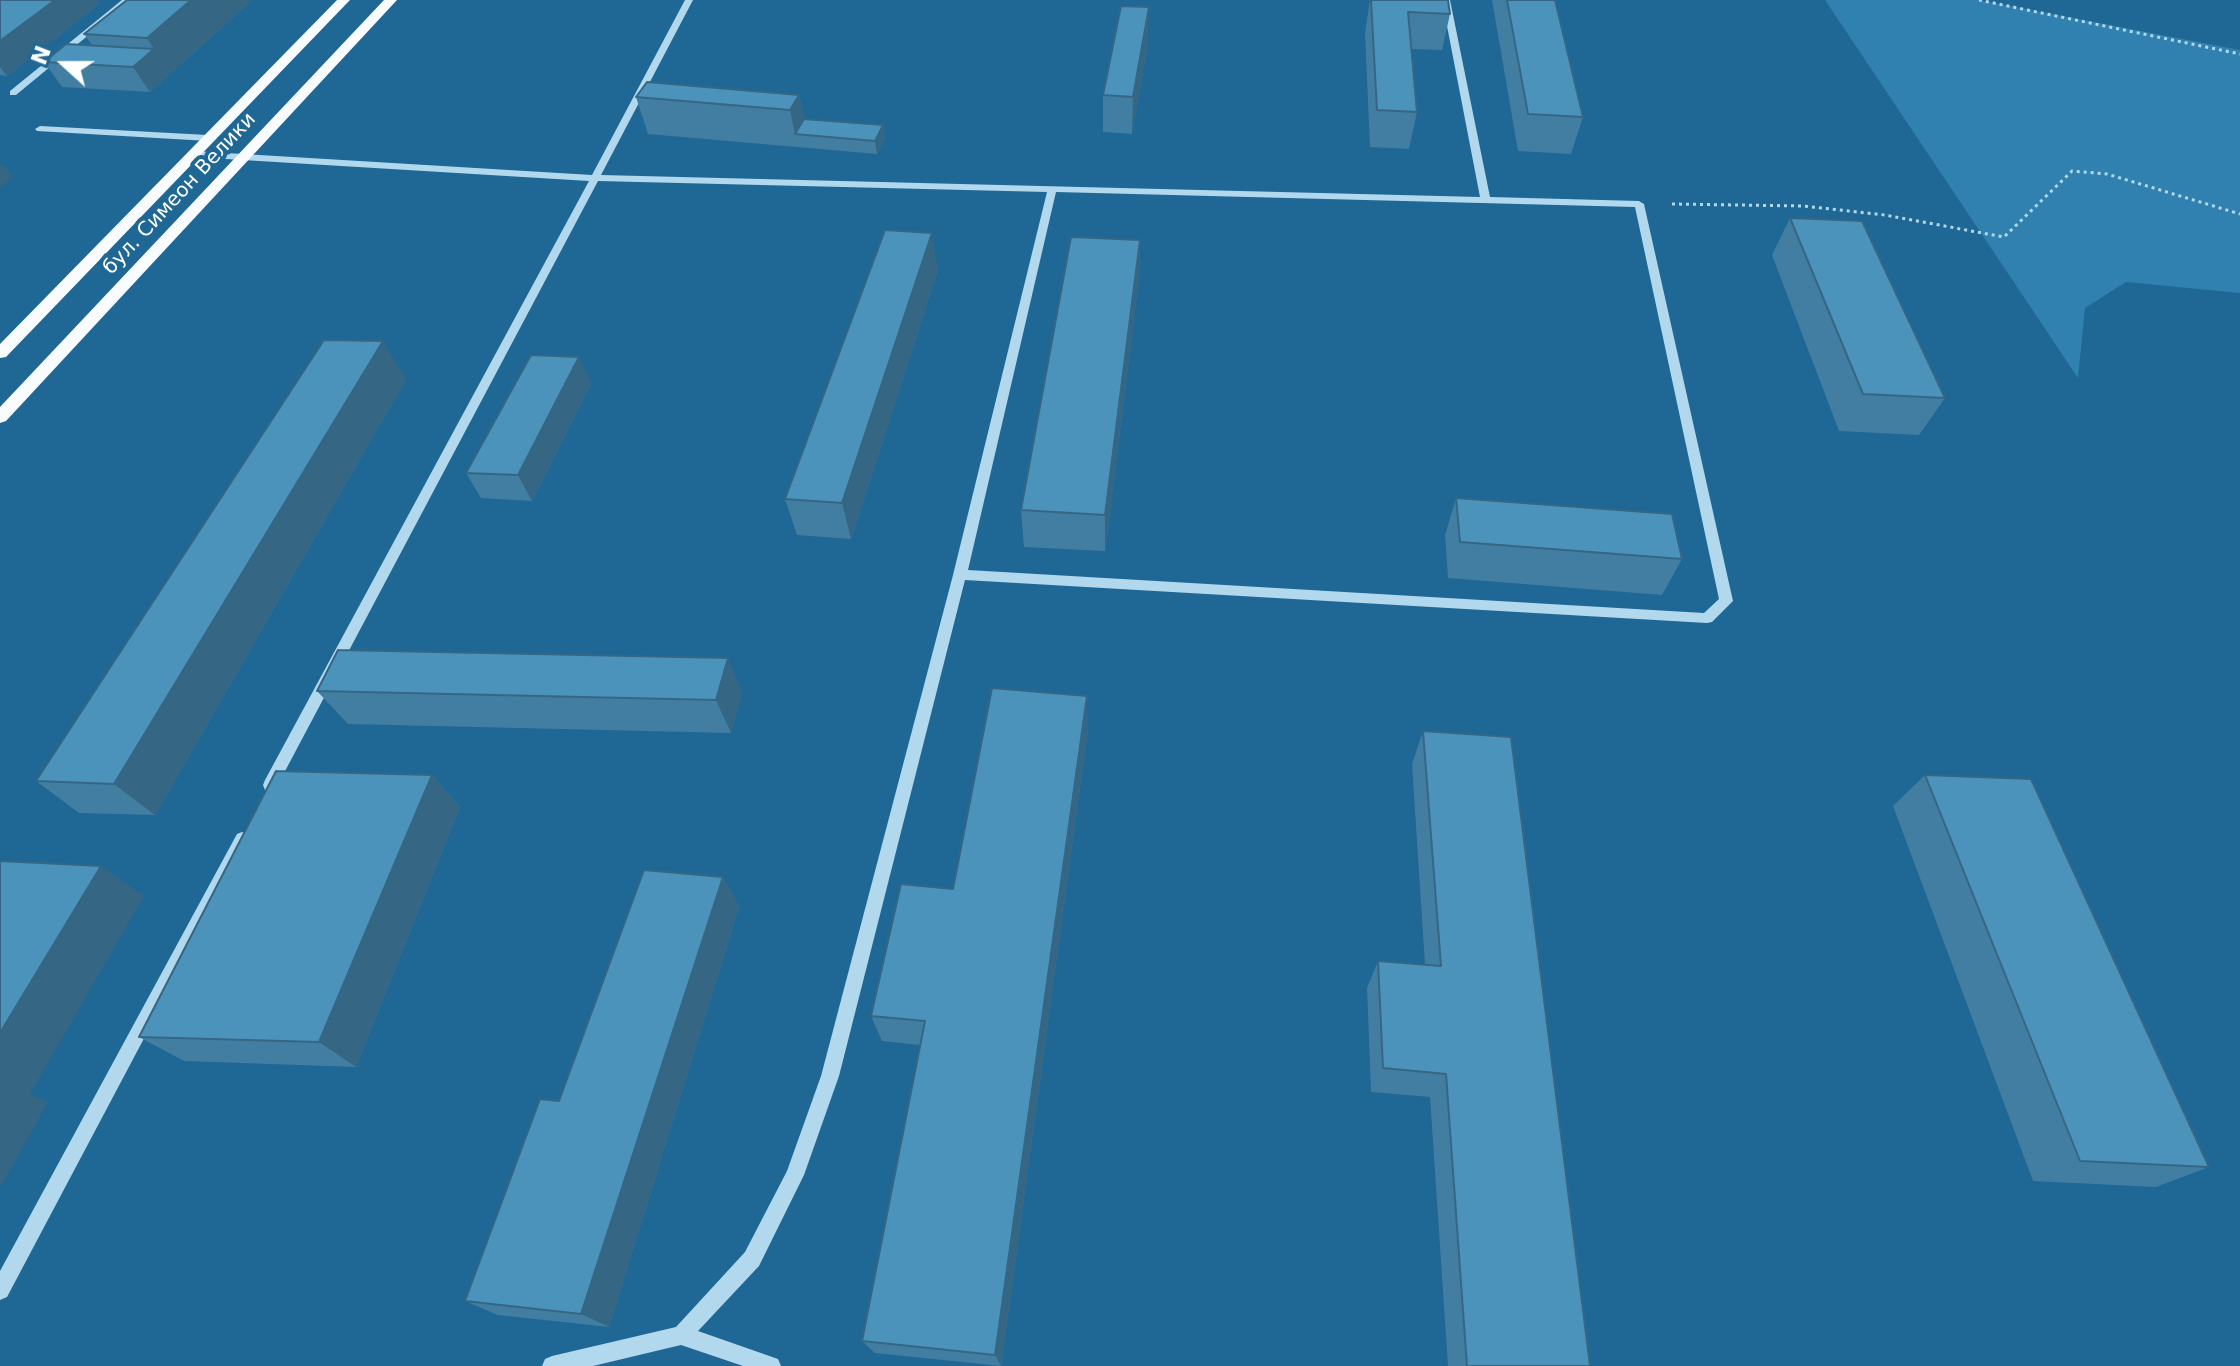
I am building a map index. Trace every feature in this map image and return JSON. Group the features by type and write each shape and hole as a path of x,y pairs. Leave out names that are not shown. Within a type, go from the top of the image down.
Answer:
{"main road":[{"name":"бул. Симеон Велики","path":"0,353 344,0"},
{"name":"бул. Симеон Велики","path":"0,417 391,0"}],"lane":[{"path":"13,93 127,0"},
{"path":"264,797 689,0"},
{"path":"1446,0 1485,199"},
{"path":"40,129 208,138"},
{"path":"193,154 595,178 1639,204 1726,601 1707,618 960,575"},
{"path":"681,1335 752,1259 795,1175 830,1076 960,575 1052,190"},
{"path":"0,1290 249,826"},
{"path":"552,1366 681,1335 771,1366"}],"path":[{"path":"1979,0 2240,54"},
{"path":"1639,204 1803,206 1885,215 2004,237 2072,171 2107,174 2240,214"}],"shaded area":[{"path":"1825,0 1979,0 2240,50 2240,293 2126,282 2085,308 2078,378"}],"building":[{"path":"0,0 55,0 0,41"},
{"path":"127,0 191,0 147,38 84,34"},
{"path":"1371,0 1448,0 1450,14 1408,12 1417,112 1377,110"},
{"path":"1507,0 1555,0 1583,117 1528,114"},
{"path":"1121,6 1149,7 1133,97 1103,95"},
{"path":"66,44 154,49 133,67 44,62"},
{"path":"647,82 799,95 790,110 636,97"},
{"path":"804,119 883,125 875,141 795,134"},
{"path":"1790,218 1862,221 1945,398 1863,394"},
{"path":"885,230 932,233 842,503 785,499"},
{"path":"1071,237 1140,240 1105,515 1021,510"},
{"path":"324,340 383,341 114,784 36,781"},
{"path":"531,355 579,357 518,475 466,473"},
{"path":"1456,498 1672,514 1682,559 1460,542"},
{"path":"338,650 728,658 716,700 317,691"},
{"path":"992,688 1087,696 995,1355 862,1341 925,1021 871,1016 901,884 953,889"},
{"path":"1423,731 1511,737 1590,1366 1467,1366 1446,1074 1383,1068 1378,961 1441,966"},
{"path":"276,771 432,775 319,1042 139,1037"},
{"path":"1925,775 2031,779 2209,1167 2080,1161"},
{"path":"0,861 101,866 0,1033"},
{"path":"644,870 723,877 581,1314 465,1301 540,1099 559,1101"}]}
